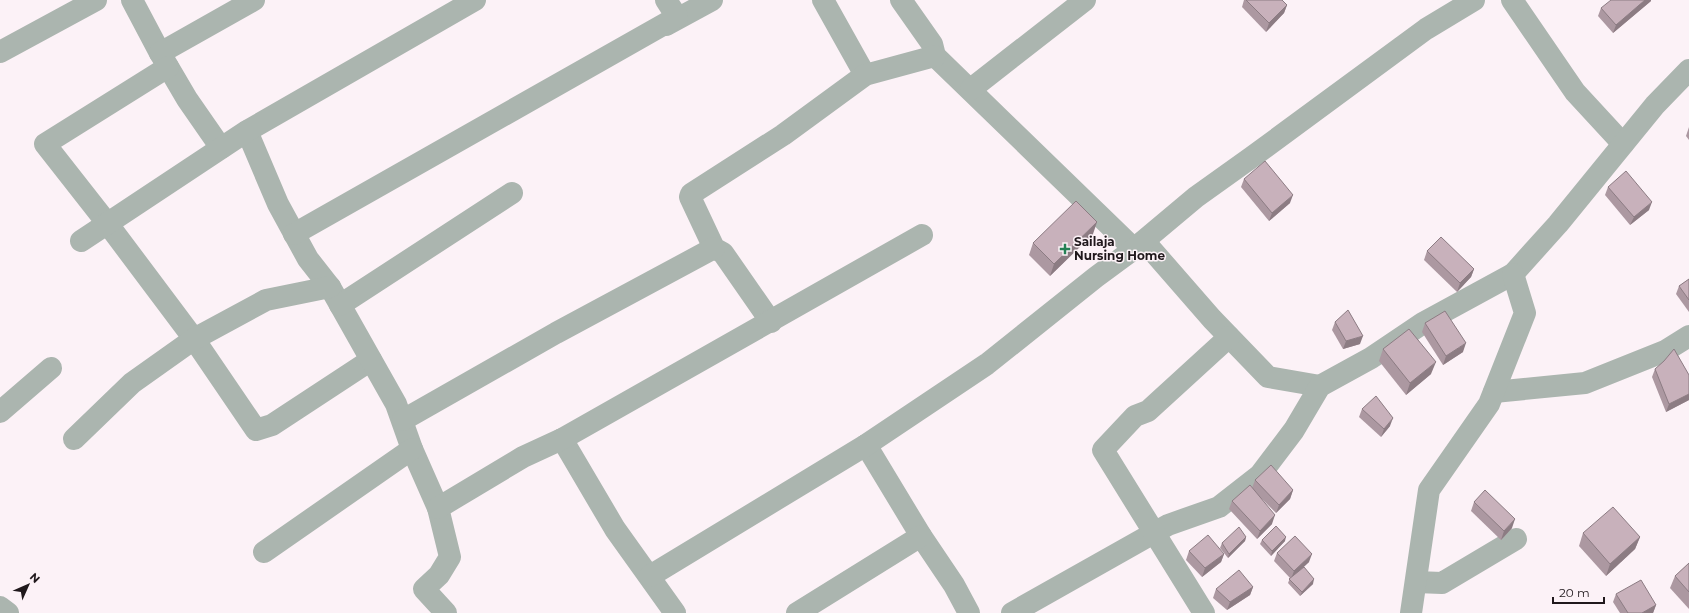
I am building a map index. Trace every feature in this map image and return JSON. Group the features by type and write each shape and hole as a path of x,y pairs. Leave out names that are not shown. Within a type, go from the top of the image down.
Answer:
{"street":[{"path":"0,52 96,0"},
{"path":"132,0 187,99 221,148"},
{"path":"254,0 164,60 45,144 108,223 194,339 256,430 272,425 372,360"},
{"path":"81,241 247,131 475,0"},
{"path":"638,40 677,17 666,0"},
{"path":"294,234 638,40 712,0"},
{"path":"824,0 866,75"},
{"path":"901,0 932,44 935,56 1139,245 1268,377 1320,386"},
{"path":"971,89 1085,0"},
{"path":"650,576 866,444 987,364 1139,245 1196,197 1426,29 1474,0"},
{"path":"1512,0 1575,92 1623,144"},
{"path":"771,322 723,253 714,248 690,197 691,194 784,134 866,75 935,56"},
{"path":"1012,613 1168,524 1219,507 1260,476 1294,430 1320,386 1370,358 1423,323 1513,274 1558,224 1655,105 1689,70"},
{"path":"247,131 278,204 294,234 308,259 335,296 372,360 403,420 412,449 438,508 450,557 439,575 424,588 446,613"},
{"path":"74,438 132,383 194,339 266,300 335,296 512,193"},
{"path":"438,508 523,457 562,439 771,322 922,235"},
{"path":"403,420 556,333 714,248"},
{"path":"1411,613 1429,490 1489,404 1525,313 1513,274"},
{"path":"1494,392 1585,383 1665,351 1689,336"},
{"path":"1204,613 1103,450 1135,416 1148,411 1229,337"},
{"path":"0,412 51,368"},
{"path":"562,439 615,529 676,613"},
{"path":"866,444 921,536 954,584 969,613"},
{"path":"264,552 412,449"},
{"path":"797,613 921,536"},
{"path":"1416,582 1442,583 1516,539"},
{"path":"0,607 8,613"}],"building":[{"path":"1246,0 1282,0 1287,5 1269,23"},
{"path":"1611,0 1645,0 1616,25 1601,8"},
{"path":"1265,161 1293,195 1272,213 1244,179"},
{"path":"1626,171 1652,202 1634,217 1608,187"},
{"path":"1076,201 1097,222 1054,264 1033,243"},
{"path":"1441,237 1474,269 1460,283 1427,251"},
{"path":"1689,279 1689,300 1679,286"},
{"path":"1348,310 1363,336 1346,341 1335,322"},
{"path":"1445,311 1466,343 1446,356 1425,323"},
{"path":"1409,329 1436,362 1410,383 1383,349"},
{"path":"1674,349 1689,375 1689,394 1669,404 1655,369"},
{"path":"1376,396 1393,418 1384,429 1362,409"},
{"path":"1271,465 1293,490 1279,505 1255,480"},
{"path":"1250,485 1275,515 1260,531 1232,501"},
{"path":"1485,490 1515,519 1504,531 1474,502"},
{"path":"1613,507 1640,537 1610,564 1583,533"},
{"path":"1276,526 1286,537 1272,551 1262,540"},
{"path":"1239,527 1246,537 1229,554 1222,543"},
{"path":"1208,535 1224,554 1205,568 1189,551"},
{"path":"1295,536 1312,554 1294,571 1277,553"},
{"path":"1689,563 1689,592 1675,576"},
{"path":"1304,567 1314,579 1302,592 1289,579"},
{"path":"1239,570 1253,587 1230,602 1216,589"},
{"path":"1641,580 1656,605 1642,613 1628,613 1616,594"}],"place":[{"name":"Sailaja Nursing Home","path":"1065,249"}]}
